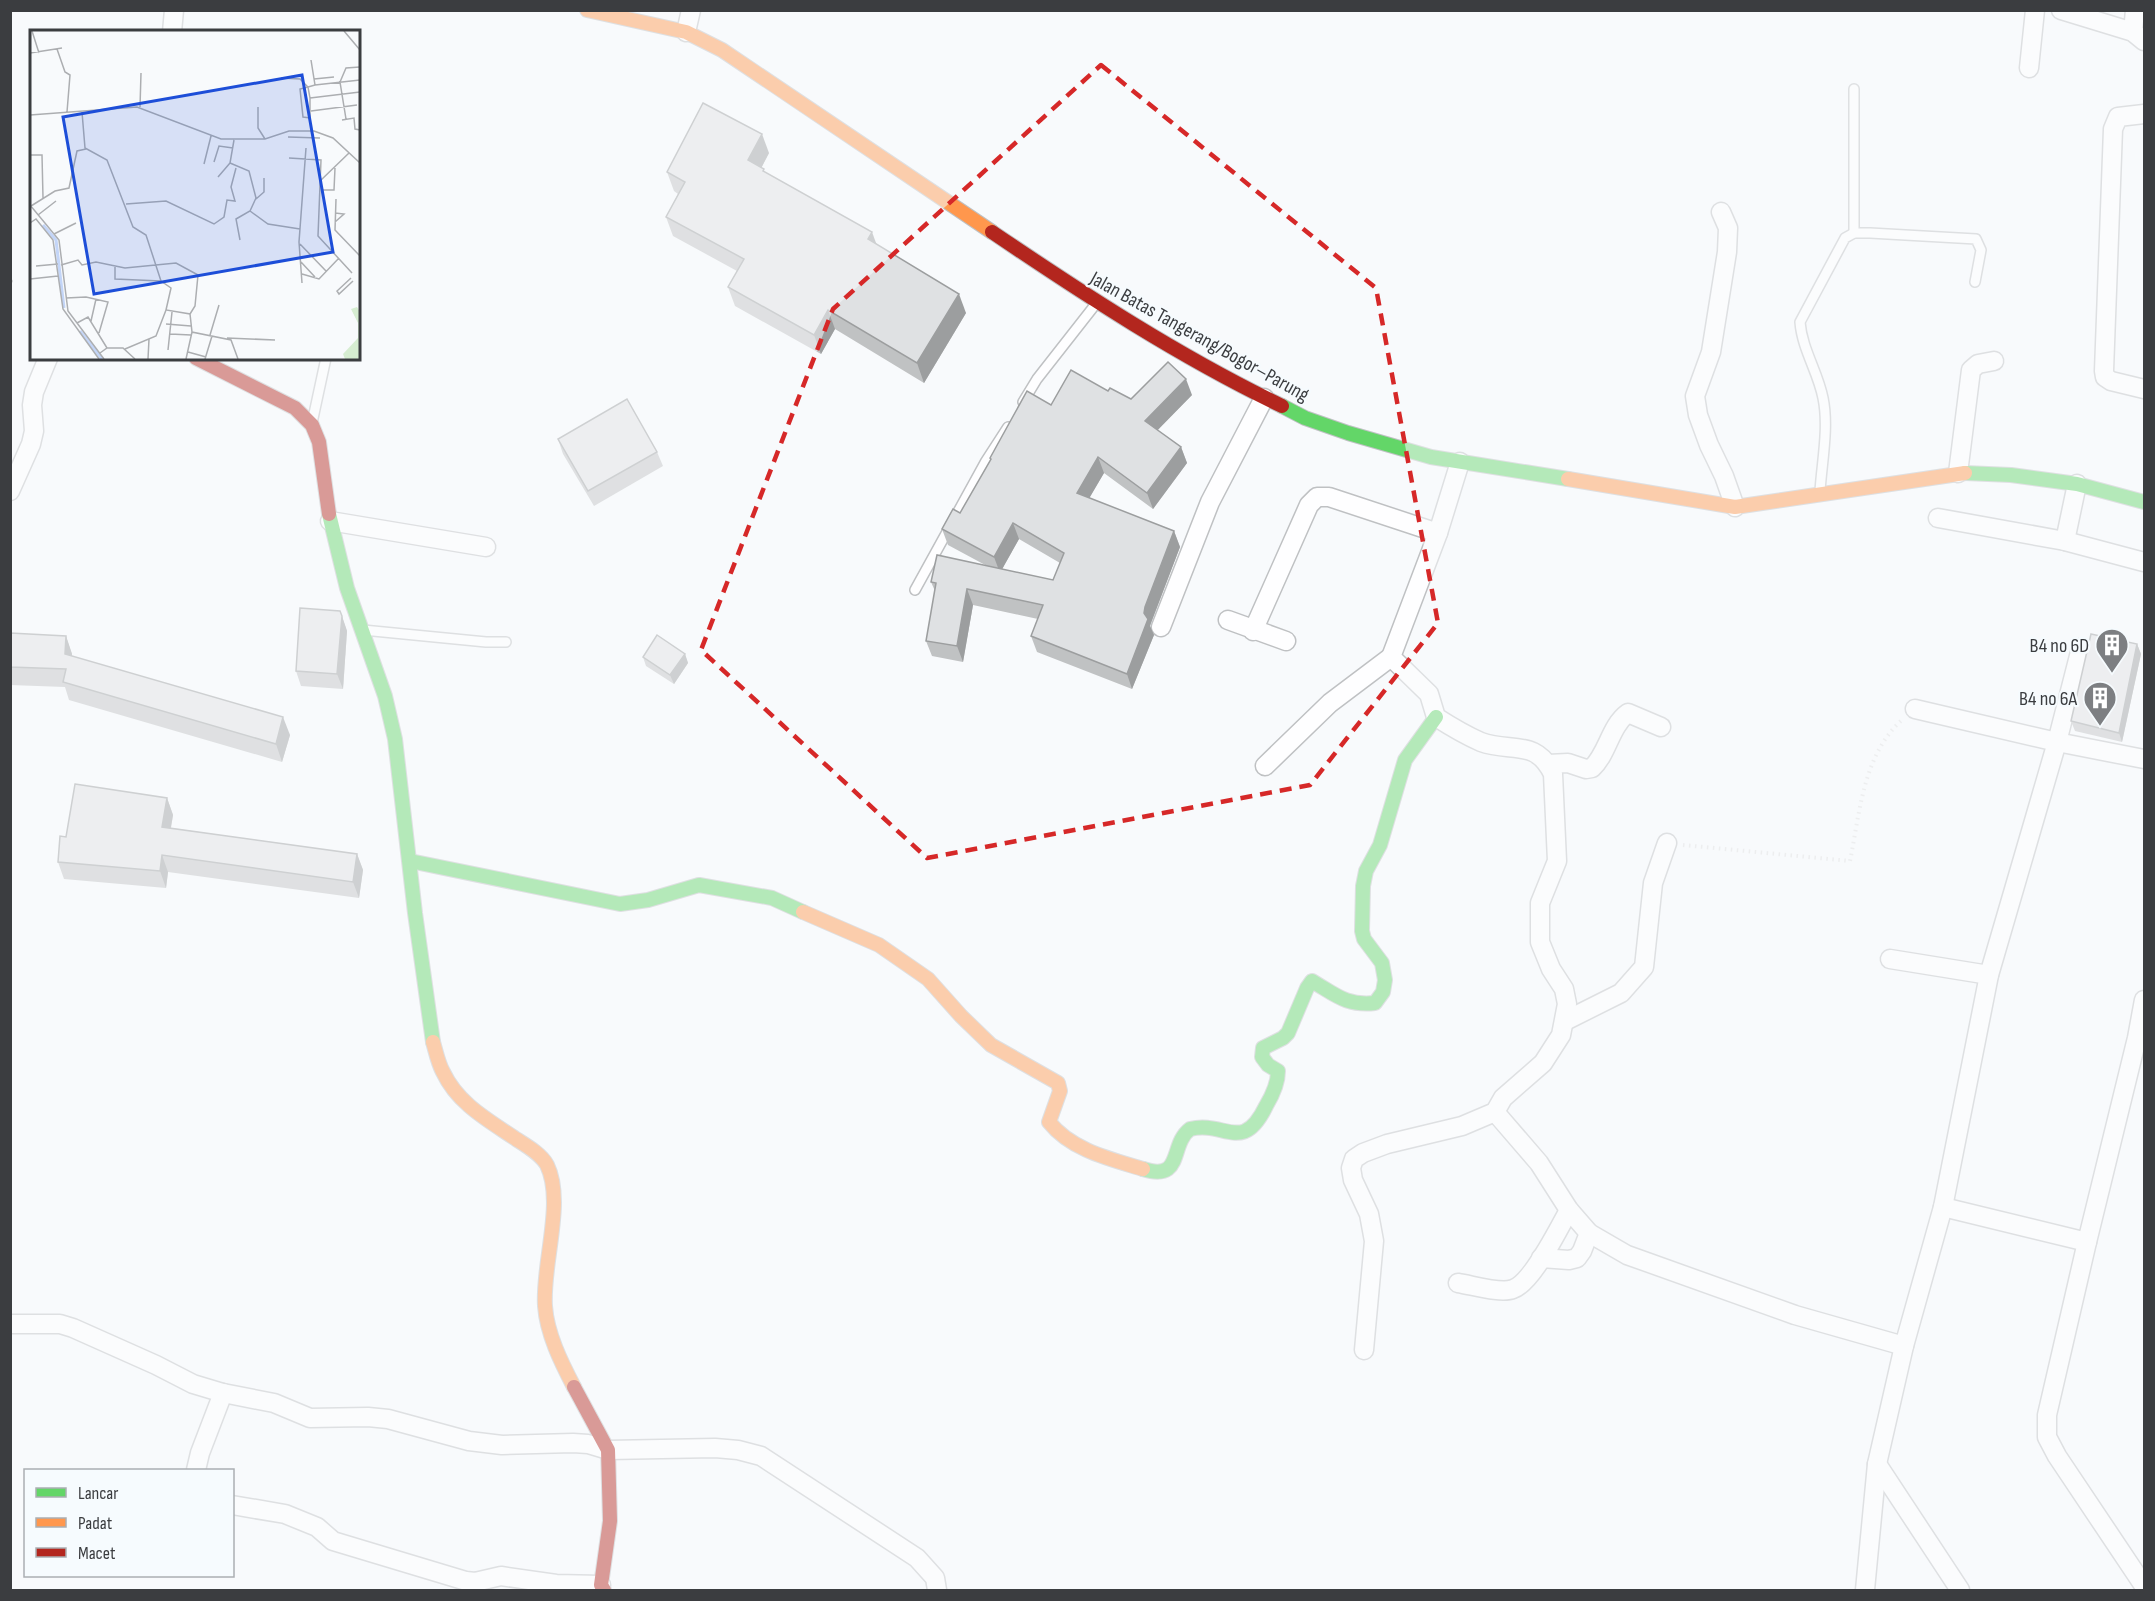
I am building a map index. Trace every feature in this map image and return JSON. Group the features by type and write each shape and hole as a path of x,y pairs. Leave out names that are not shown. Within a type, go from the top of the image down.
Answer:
{"street":[{"path":"172,30 174,10"},
{"name":"Jalan Batas Tangerang/Bogor–Parung","path":"587,10 632,18 686,32 722,50 1097,303 1264,398 1305,418 1348,432 1431,458 1735,507 1958,473 2011,475 2077,484 2145,502"},
{"path":"686,32 691,10"},
{"path":"2029,68 2035,10"},
{"path":"2061,10 2139,36 2135,10"},
{"path":"2145,114 2118,117 2113,129 2104,371 2105,377 2111,381 2145,389"},
{"path":"1721,212 1728,228 1727,252 1711,352 1695,396 1698,415 1735,507"},
{"path":"10,491 31,444 34,431 33,392 47,360"},
{"path":"200,360 295,408 312,425 319,442 330,521 346,588 386,696 395,739 432,1037 442,1071 456,1094 477,1113 534,1150 546,1163 552,1179 554,1202 545,1280 545,1307 551,1335 564,1366 608,1450 610,1521 602,1588 501,1576 475,1582 466,1581 333,1541 317,1527 285,1514 234,1505"},
{"path":"1958,473 1971,370 1978,364 1994,361"},
{"path":"1161,627 1210,502 1264,398"},
{"path":"1265,766 1330,703 1391,657 1438,533 1460,462"},
{"path":"2065,541 2077,484"},
{"path":"1253,631 1309,505 1317,497 1329,497 1438,533"},
{"path":"1938,518 2065,541 2145,562"},
{"path":"330,521 486,547"},
{"path":"1228,620 1253,631 1286,641"},
{"path":"1865,1590 1877,1464 1904,1346 1943,1207 1989,975 2057,742 2081,648"},
{"path":"1364,1350 1374,1241 1368,1214 1353,1179 1354,1159 1387,1144 1462,1126 1495,1112 1503,1098 1543,1063 1561,1035 1567,1004 1564,989 1551,969 1540,942 1540,903 1557,861 1554,789 1548,764 1540,755 1530,750 1483,742 1436,717 1429,694 1391,657"},
{"path":"1915,709 2057,742 2145,759"},
{"path":"1548,764 1568,763 1592,768 1604,753 1617,725 1628,712 1660,727"},
{"path":"410,861 620,904 648,900 699,885 772,898 879,945 928,979 991,1045 1058,1083 1059,1091 1049,1122 1063,1138 1087,1149 1156,1173 1167,1171 1177,1160 1179,1146 1189,1130 1199,1127 1239,1133 1248,1132 1258,1121 1278,1078 1278,1071 1268,1065 1262,1057 1263,1048 1288,1034 1312,981 1353,1004 1370,1005 1380,998 1384,986 1385,970 1364,939 1362,931 1365,871 1383,837 1405,760 1436,717"},
{"path":"1565,1021 1621,993 1644,967 1653,883 1667,843"},
{"path":"1890,958 1989,975"},
{"path":"2145,1000 2141,1039 2087,1242 2047,1415 2048,1437 2057,1456 2145,1586"},
{"path":"1495,1112 1539,1162 1569,1210 1589,1233 1627,1256 1795,1315 1904,1346"},
{"path":"1943,1207 2087,1242"},
{"path":"1458,1283 1512,1290 1521,1285 1541,1258 1569,1210"},
{"path":"1541,1258 1569,1260 1577,1258 1589,1233"},
{"path":"10,1324 60,1324 73,1328 193,1384 223,1393 274,1403 310,1418 388,1419 468,1441 502,1445 580,1444 608,1450 715,1448 738,1450 760,1456 917,1558 935,1578 937,1590"},
{"path":"196,1469 223,1393"},
{"path":"1877,1464 1960,1590"}],"lane":[{"path":"1854,88 1854,233"},
{"path":"1820,493 1825,412 1823,395 1801,335 1800,322 1845,238 1854,233 1976,239 1982,250 1975,282"},
{"path":"1020,407 1037,379 1097,303"},
{"path":"312,425 326,360"},
{"path":"915,590 986,461 1015,416"},
{"path":"361,630 506,642"}],"path":[{"path":"1667,843 1850,861 1870,769 1882,744 1898,723 1915,709"}],"highlighted area":[{"path":"1101,65 1376,288 1438,623 1310,785 927,858 701,650 833,309"}],"building":[{"path":"703,103 762,134 748,160 764,169 763,171 872,232 868,239 959,294 917,363 828,310 814,335 728,287 744,259 666,217 685,182 667,172"},
{"path":"1168,362 1186,379 1145,421 1181,447 1147,493 1098,457 1077,493 1174,531 1145,607 1144,613 1148,619 1127,674 1031,636 1043,605 967,589 957,646 926,641 936,583 931,582 937,555 1053,580 1064,553 1013,523 994,557 942,529 953,509 960,513 1027,391 1051,405 1071,370 1108,391 1110,388 1131,399"},
{"path":"627,399 657,452 588,491 558,439"},
{"path":"300,608 340,611 342,616 337,674 296,671"},
{"path":"10,633 66,636 65,654 283,717 276,744 63,682 66,669 10,667"},
{"path":"2091,634 2137,644 2119,733 2071,721"},
{"path":"657,635 685,654 670,675 643,657"},
{"path":"75,784 167,798 162,827 357,854 353,882 162,855 160,871 58,862 60,836 66,837"}],"traffic: fast":[{"path":"1282,406 1305,418 1348,433 1431,457 1568,479"},
{"path":"1965,473 2011,475 2077,484 2144,502"},
{"path":"329,514 347,588 385,696 395,739 415,913 433,1042"},
{"path":"1143,1169 1156,1172 1170,1166 1184,1136 1190,1129 1202,1127 1241,1132 1249,1129 1257,1121 1272,1094 1278,1076 1278,1071 1268,1065 1262,1057 1263,1048 1288,1033 1312,981 1356,1003 1375,1003 1383,992 1385,980 1382,963 1364,939 1362,931 1363,886 1366,871 1380,845 1405,760 1436,717"},
{"path":"410,861 620,904 648,900 699,885 772,898 803,912"}],"traffic: slow":[{"path":"587,10 686,32 722,50 992,232"},
{"path":"1568,479 1735,507 1965,473"},
{"path":"803,912 879,945 928,979 991,1045 1058,1083 1060,1091 1049,1122 1068,1140 1092,1152 1143,1169"},
{"path":"433,1042 441,1069 465,1102 541,1157 547,1165 554,1197 545,1289 546,1316 560,1358 574,1387"}],"traffic: jam":[{"path":"992,232 1062,279 1170,346 1282,406"},
{"path":"200,360 295,408 312,425 319,442 329,514"},
{"path":"574,1387 608,1450 610,1521 601,1585 604,1590"}],"place":[{"name":"B4 no 6D","path":"2112,674"},
{"name":"B4 no 6A","path":"2100,727"}]}
